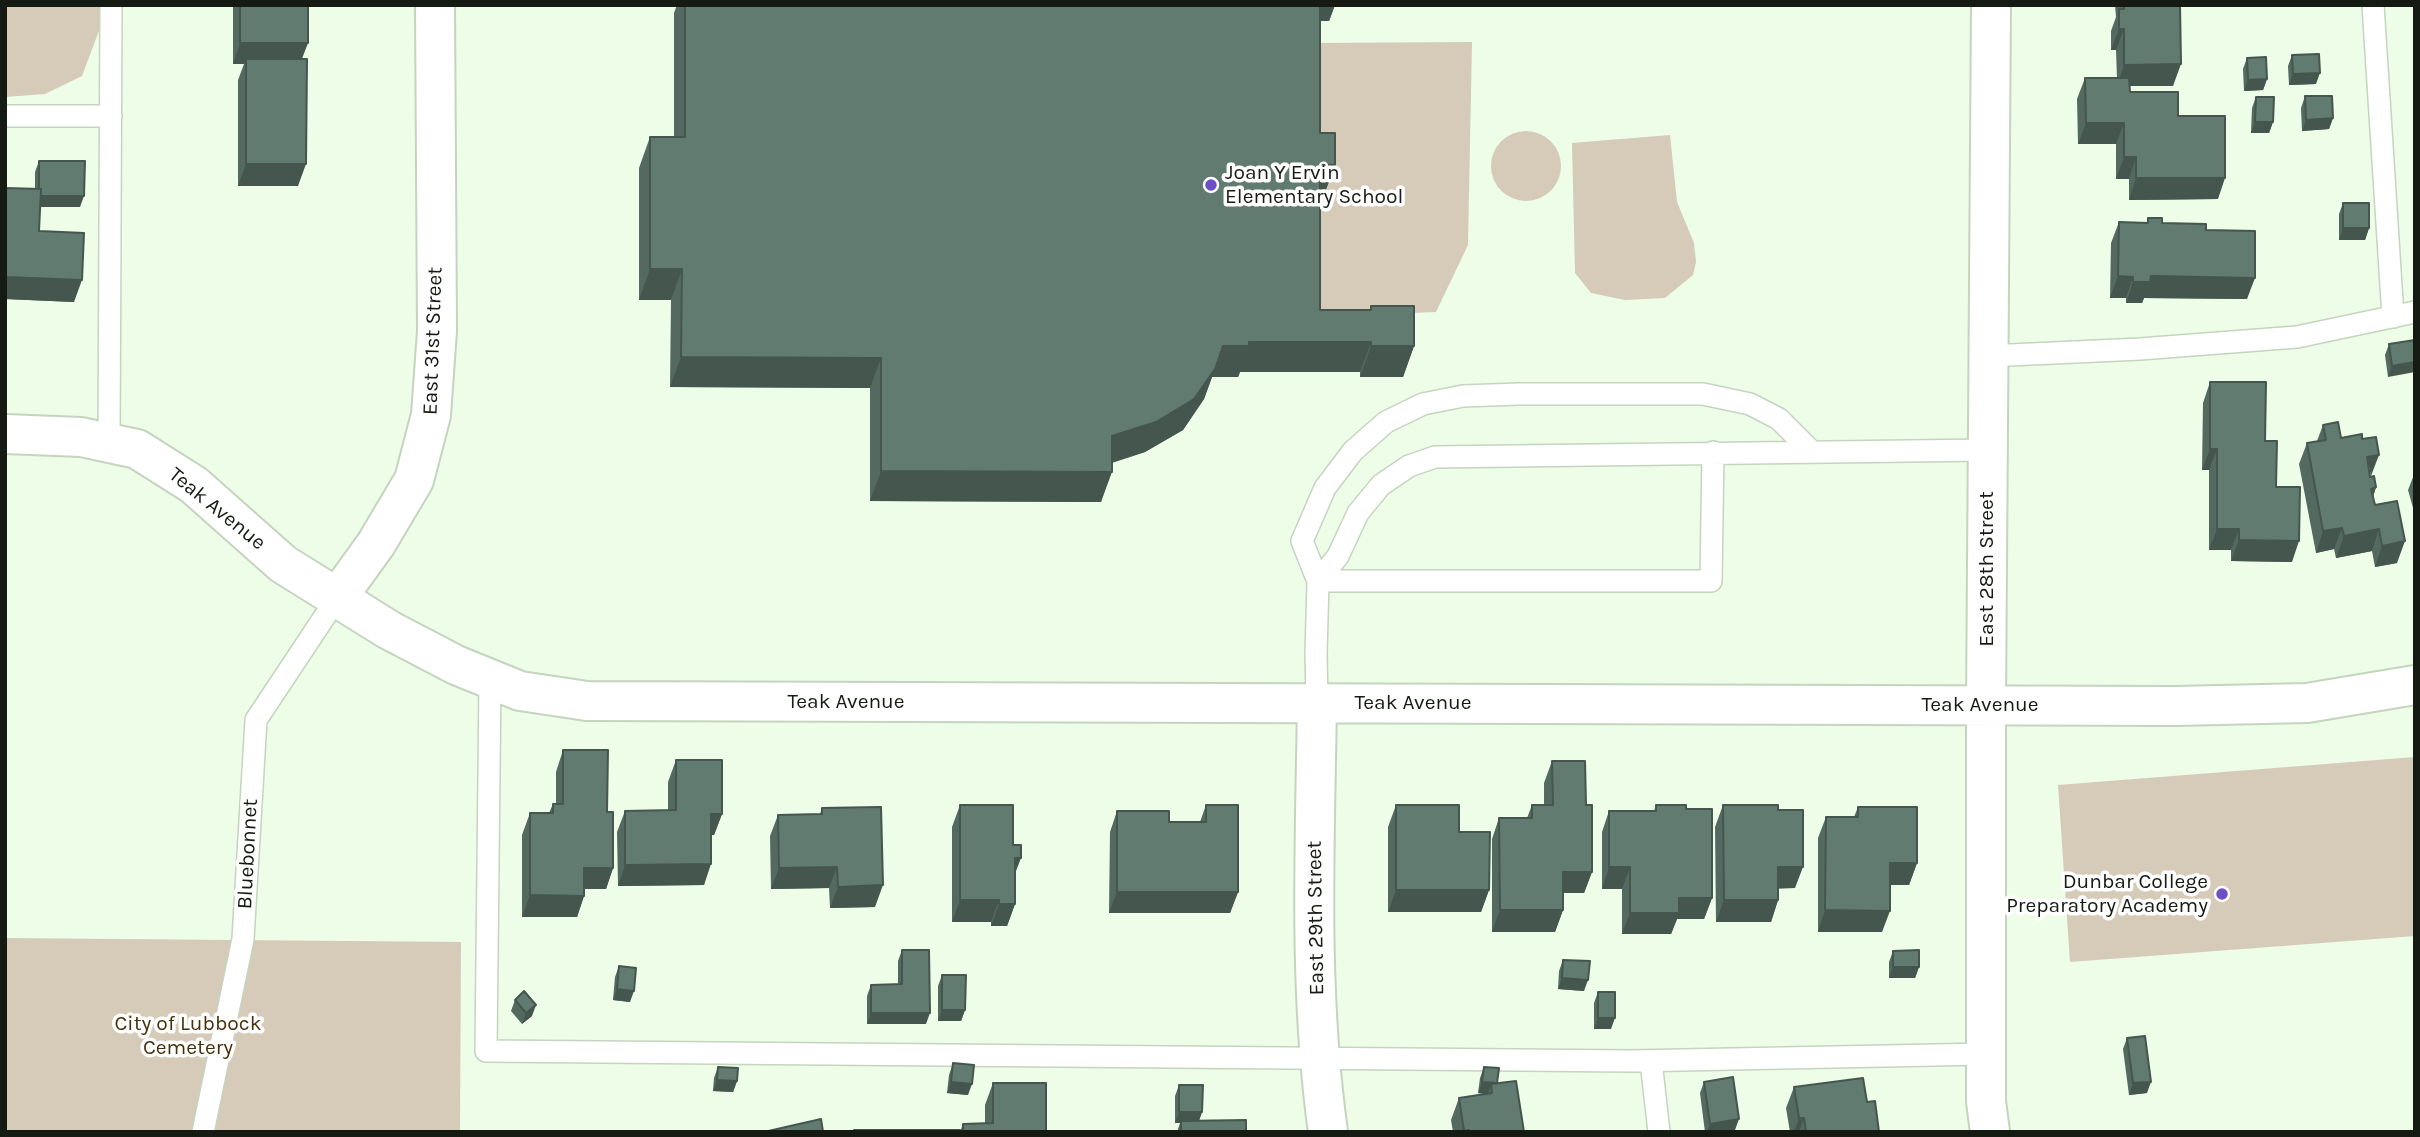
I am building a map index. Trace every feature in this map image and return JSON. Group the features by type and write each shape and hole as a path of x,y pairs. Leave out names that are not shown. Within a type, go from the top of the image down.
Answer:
{"street":[{"name":"East 31st Street","path":"337,598 376,544 414,480 432,415 437,331 435,5"},
{"name":"East 28th Street","path":"1990,1132 1986,1101 1986,705 1991,5"},
{"name":"Teak Avenue","path":"5,434 81,437 137,449 194,485 284,564 419,646 456,665 520,691 587,701 2176,706 2307,703 2415,685"},
{"name":"East 29th Street","path":"1317,703 1313,936 1320,1056 1328,1132"}],"lane":[{"path":"109,443 111,5"},
{"path":"2373,5 2393,317"},
{"path":"5,116 111,116"},
{"path":"1988,356 2140,349 2297,337 2415,312"},
{"path":"1317,703 1318,581 1302,541 1325,488 1353,451 1386,422 1423,404 1462,396 1703,394 1750,404 1779,419 1812,452"},
{"path":"1318,581 1338,556 1358,513 1381,485 1409,466 1435,457 1987,450"},
{"path":"1318,581 1712,581 1713,452"},
{"name":"Bluebonnet","path":"203,1132 243,939 256,720 337,598"},
{"path":"490,679 486,1051 1320,1056 1651,1061 1986,1055"},
{"path":"1651,1061 1659,1132"}],"green space":[{"path":"5,5 100,5 100,28 82,76 45,94 5,97"},
{"path":"1472,42 1468,245 1436,312 1309,317 1309,43"},
{"path":"1533,131 1546,137 1555,146 1559,152 1559,180 1551,191 1540,199 1519,201 1501,191 1493,180 1491,159 1501,141 1512,133"},
{"path":"1670,135 1677,202 1694,243 1696,262 1693,275 1665,298 1625,300 1591,293 1575,273 1572,143"},
{"path":"2415,757 2415,936 2070,962 2058,785"},
{"name":"City of Lubbock Cemetery","path":"5,938 461,942 460,1132 5,1132"}],"building":[{"path":"240,5 308,5 308,43 240,43"},
{"path":"685,5 1320,5 1320,133 1335,133 1335,165 1320,165 1320,310 1371,310 1371,306 1414,306 1414,346 1371,346 1371,342 1249,342 1249,346 1223,346 1215,369 1194,399 1156,422 1112,436 1112,472 881,471 881,358 681,357 682,269 650,269 650,137 685,137"},
{"path":"2124,5 2180,5 2181,64 2124,65 2124,29 2119,29 2119,9 2124,9"},
{"path":"2319,54 2320,73 2293,74 2292,55"},
{"path":"2266,57 2267,79 2248,80 2247,58"},
{"path":"246,59 307,59 306,164 246,164"},
{"path":"2085,78 2129,78 2130,92 2178,92 2178,116 2225,116 2225,178 2136,178 2136,157 2124,157 2124,123 2086,123"},
{"path":"2305,96 2332,96 2333,118 2306,120"},
{"path":"2256,97 2274,97 2273,122 2255,122"},
{"path":"39,161 85,161 84,196 41,196"},
{"path":"5,188 41,189 39,231 84,233 82,280 5,277"},
{"path":"2343,203 2369,203 2369,228 2343,228"},
{"path":"2148,218 2162,218 2162,223 2206,224 2206,230 2255,231 2255,278 2151,276 2150,282 2133,282 2133,277 2118,276 2119,222 2148,223"},
{"path":"2415,340 2415,362 2392,366 2389,344"},
{"path":"2210,382 2266,382 2265,441 2277,441 2276,487 2300,487 2299,541 2239,540 2239,529 2217,529 2217,449 2210,449"},
{"path":"2338,422 2341,438 2362,434 2362,439 2376,437 2379,455 2367,457 2370,477 2374,476 2376,487 2371,489 2375,505 2397,501 2405,541 2382,546 2379,529 2344,536 2342,528 2323,531 2307,443 2326,440 2323,425"},
{"path":"563,750 608,750 607,812 613,812 613,868 584,868 584,896 530,895 530,813 553,813 553,804 563,804"},
{"path":"676,760 722,760 722,814 711,814 711,864 625,865 625,811 676,810"},
{"path":"1552,761 1585,761 1586,805 1592,805 1592,872 1563,872 1563,910 1500,910 1499,818 1532,818 1532,805 1553,805"},
{"path":"960,805 1013,805 1013,845 1021,845 1021,858 1015,858 1015,904 999,904 999,900 960,900"},
{"path":"1206,805 1238,805 1238,892 1117,892 1117,811 1169,811 1169,822 1206,822"},
{"path":"1396,805 1459,805 1459,832 1490,832 1489,890 1396,890"},
{"path":"1656,805 1686,805 1686,809 1712,809 1712,898 1679,898 1679,913 1630,913 1630,867 1609,867 1609,811 1656,811"},
{"path":"1723,805 1778,805 1778,810 1803,810 1803,867 1778,867 1778,900 1724,900"},
{"path":"881,807 883,885 838,887 837,867 779,868 778,815 822,814 822,808"},
{"path":"1858,807 1917,807 1917,863 1890,863 1890,911 1825,910 1826,817 1858,817"},
{"path":"902,950 929,950 930,1013 871,1013 871,985 902,984"},
{"path":"1919,950 1919,967 1893,967 1893,951"},
{"path":"1563,960 1590,961 1588,980 1562,978"},
{"path":"619,966 636,968 634,991 617,989"},
{"path":"942,975 966,975 965,1010 942,1010"},
{"path":"524,991 536,1005 526,1013 515,1000"},
{"path":"1598,992 1615,992 1615,1018 1598,1018"},
{"path":"2145,1036 2151,1082 2133,1083 2127,1038"},
{"path":"953,1063 974,1065 972,1084 951,1082"},
{"path":"718,1067 738,1068 737,1081 717,1080"},
{"path":"1484,1067 1499,1068 1497,1083 1482,1082"},
{"path":"1733,1077 1739,1119 1710,1124 1704,1082"},
{"path":"1863,1078 1867,1102 1875,1101 1879,1132 1806,1132 1804,1118 1799,1118 1794,1087"},
{"path":"1516,1081 1524,1132 1464,1131 1459,1098 1492,1093 1491,1084"},
{"path":"993,1083 1046,1083 1046,1132 963,1132 963,1124 993,1123"},
{"path":"1179,1085 1203,1085 1202,1112 1179,1112"},
{"path":"821,1119 823,1132 764,1132"},
{"path":"1246,1120 1246,1132 1181,1132 1181,1121"},
{"path":"960,1130 960,1132 854,1132"}],"place":[{"name":"Joan Y Ervin Elementary School","path":"1211,185"},
{"name":"Dunbar College Preparatory Academy","path":"2222,894"}]}
